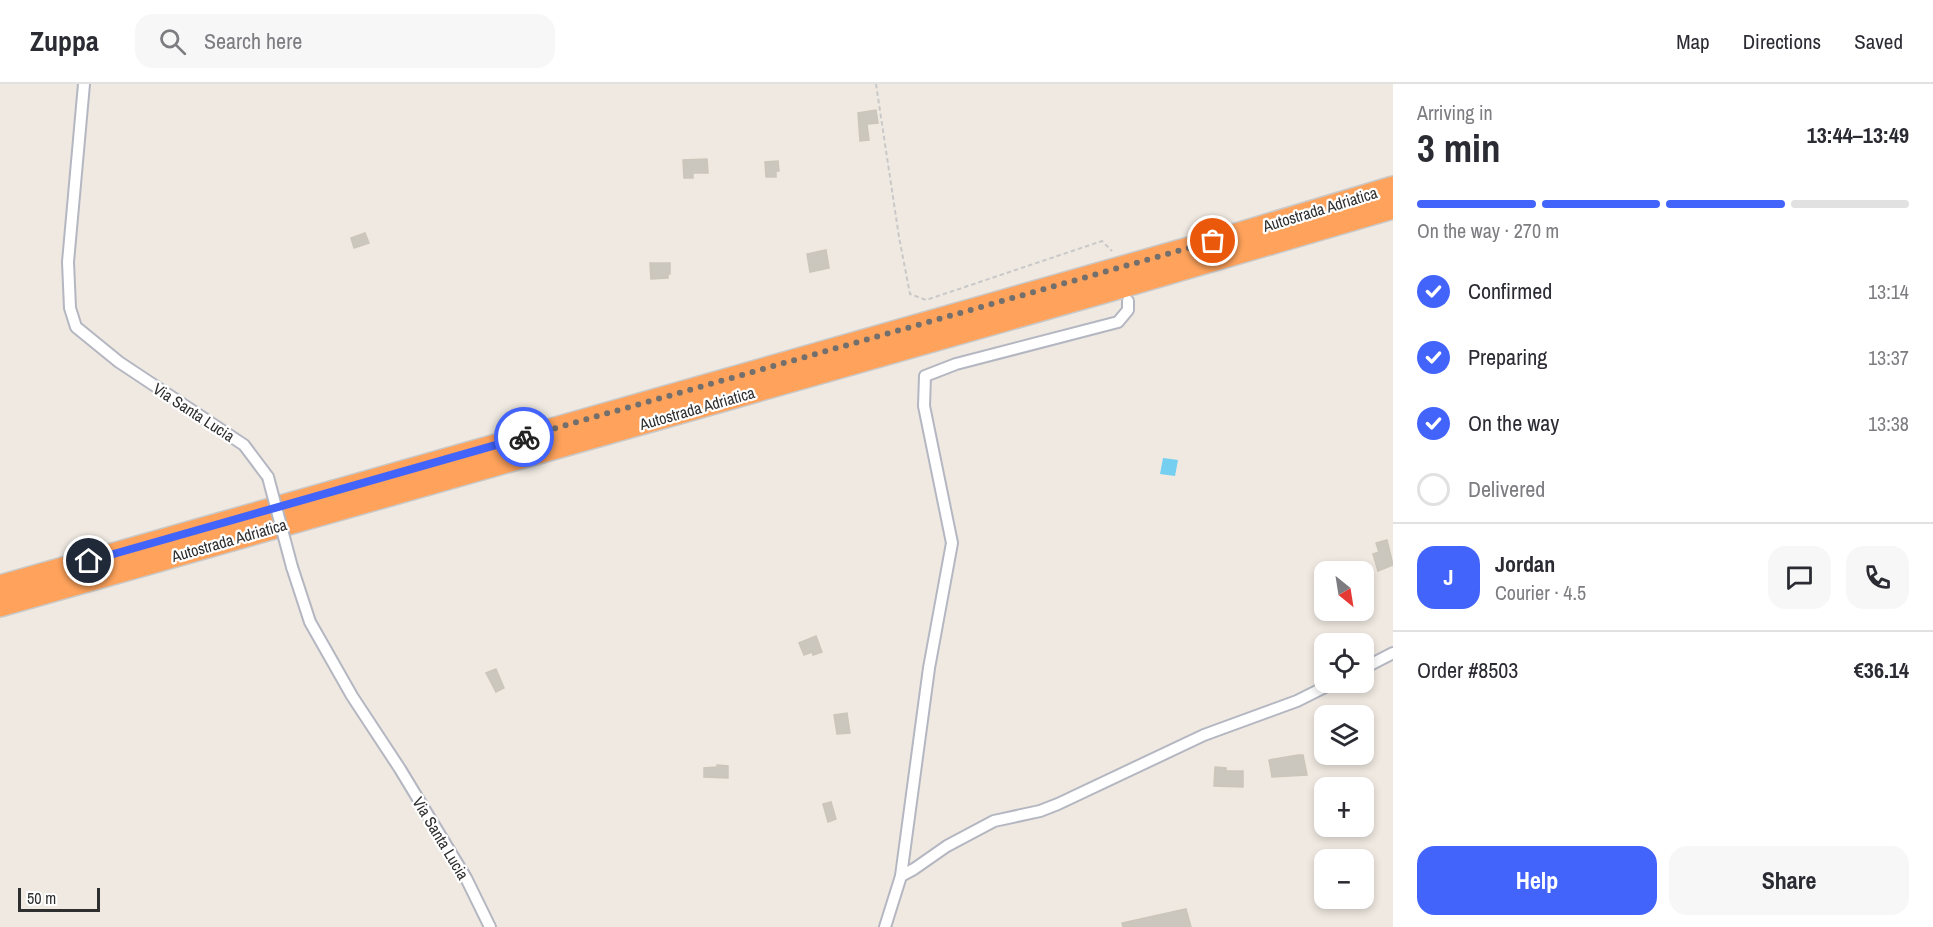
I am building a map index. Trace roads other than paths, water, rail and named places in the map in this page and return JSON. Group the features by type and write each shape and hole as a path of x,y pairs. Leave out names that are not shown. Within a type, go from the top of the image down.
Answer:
{"highway":[{"name":"Autostrada Adriatica","path":"0,586 1202,244 1393,187"},
{"name":"Autostrada Adriatica","path":"0,606 1393,208"}],"street":[{"name":"Via Santa Lucia","path":"84,84 68,262 70,308 75,327 119,362 244,445 268,477 292,567 310,622 352,696 400,769 466,878 490,927"},
{"path":"885,927 901,876 929,668 952,543 924,406 925,376 956,364 1118,322 1128,310 1128,301"},
{"path":"1374,663 1393,653"},
{"path":"901,876 947,846 994,821 1040,811 1058,804 1204,735 1314,692"}],"water":[{"path":"1163,458 1178,460 1175,476 1160,474"}]}
